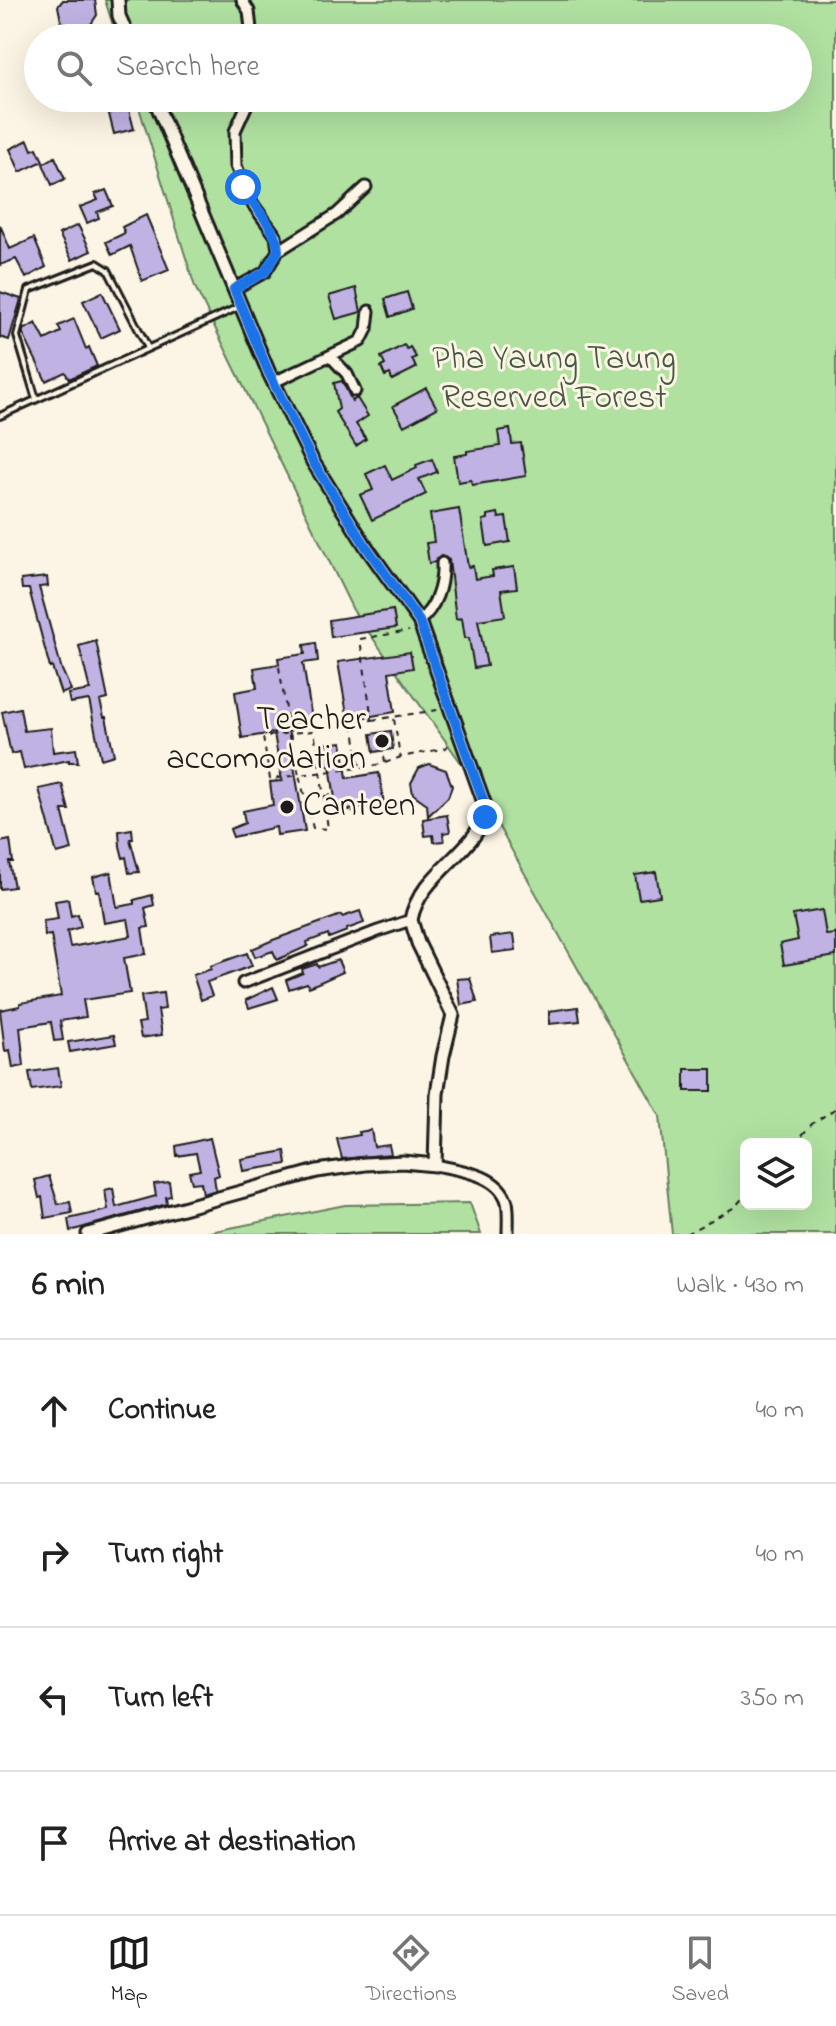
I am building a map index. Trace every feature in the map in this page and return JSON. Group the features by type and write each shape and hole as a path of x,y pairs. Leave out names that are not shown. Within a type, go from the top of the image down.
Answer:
{"street":[{"path":"118,0 123,24"},
{"path":"242,0 249,11 250,24"},
{"path":"160,112 274,382 313,462 417,626 486,808 485,817 463,849 429,882 411,920 418,943 453,1015 437,1094 435,1165"},
{"path":"244,112 235,131 236,166 252,203 276,236 278,251"},
{"path":"234,289 265,272 278,251 337,214 366,187"},
{"path":"274,382 361,341 367,329 369,311"},
{"path":"330,356 347,374 355,391"},
{"path":"417,626 436,601 442,563"},
{"path":"243,983 411,920"},
{"path":"88,1234 317,1171 403,1162 464,1171 488,1180 507,1201 508,1234"}],"lane":[{"path":"36,399 17,336 29,290 97,263 108,270 148,348"},
{"path":"0,416 241,306"}],"path":[{"path":"372,720 360,639 417,626"},
{"path":"279,667 290,733 299,775 313,828 328,829 324,797 320,773 314,731 290,733 263,737 270,779 299,775 320,773 355,769 385,763 446,748 452,739"},
{"path":"360,768 353,723 442,710"},
{"path":"393,717 401,757"},
{"path":"383,751 385,763"},
{"path":"355,769 357,776"},
{"path":"324,797 334,795"},
{"path":"326,816 361,811 360,808"},
{"path":"799,1138 812,1124 836,1108"},
{"path":"686,1234 735,1207 740,1201"}],"green space":[{"name":"Pha Yaung Taung Reserved Forest","path":"105,0 836,0 836,1234 672,1234 660,1116 471,777 353,610 195,287 140,112 812,112 812,24 113,24"},
{"path":"470,1203 481,1234 200,1234 345,1205"}],"building":[{"path":"63,0 95,0 97,15 91,24 65,24 61,21 58,6"},
{"path":"108,112 130,112 134,129 114,134"},
{"path":"28,140 32,150 37,148 43,161 20,172 10,149"},
{"path":"55,157 65,179 52,185 43,164"},
{"path":"106,190 113,206 97,212 99,218 87,223 80,207 98,200 95,194"},
{"path":"146,215 169,270 142,281 130,246 112,255 106,242 125,233 122,227"},
{"path":"0,225 10,249 34,238 46,267 26,278 16,259 0,265"},
{"path":"78,225 91,251 72,260 59,234"},
{"path":"356,288 361,312 336,319 329,296"},
{"path":"0,292 21,299 9,340 0,337"},
{"path":"102,292 120,329 101,338 83,301"},
{"path":"407,292 412,309 390,317 385,299"},
{"path":"74,319 86,349 89,347 97,366 69,379 65,372 46,381 23,334 24,330 36,323 45,340 61,332 58,326"},
{"path":"404,345 407,349 410,347 416,357 412,359 416,368 392,380 390,374 385,376 381,357"},
{"path":"342,381 352,401 357,398 368,416 356,424 366,439 356,446 335,412 339,409 334,383"},
{"path":"426,388 437,408 404,426 393,406"},
{"path":"510,429 512,444 521,443 526,476 472,485 471,480 458,482 454,456 500,446 498,431"},
{"path":"432,459 437,472 419,479 426,494 372,520 360,495 373,490 366,474 385,465 392,480"},
{"path":"459,509 468,567 473,566 475,579 493,576 492,570 514,567 517,588 501,590 505,616 478,620 487,666 474,668 462,618 456,619 449,560 441,556 429,563 426,543 434,542 430,514"},
{"path":"498,513 499,518 506,517 510,542 487,546 483,520 488,519 488,515"},
{"path":"47,577 48,586 39,587 62,670 71,690 61,694 50,668 29,589 22,589 21,580"},
{"path":"393,610 396,628 331,637 329,620"},
{"path":"96,641 108,699 100,701 114,755 101,759 89,700 70,703 68,694 90,690 79,646"},
{"path":"316,643 318,661 303,663 313,726 288,730 305,831 277,835 276,827 233,837 230,829 245,823 243,811 273,805 270,782 282,781 274,733 242,738 235,692 257,688 254,668 279,664 278,658 305,654 304,645"},
{"path":"410,652 413,668 389,672 395,712 348,720 338,662"},
{"path":"20,708 24,731 51,728 53,752 76,749 78,762 69,760 24,769 20,752 11,754 2,712"},
{"name":"Teacher accomodation","path":"391,731 393,749 374,752 371,734"},
{"path":"342,742 347,778 379,773 384,804 337,812 330,765 326,766 323,744"},
{"path":"429,764 446,770 452,786 448,797 428,816 427,804 413,794 411,783 419,768"},
{"path":"62,784 69,810 62,810 72,850 57,854 39,789"},
{"path":"447,815 450,832 443,833 444,841 434,842 433,835 425,836 423,819"},
{"path":"132,829 133,839 130,839 139,872 129,873 120,846 119,831"},
{"path":"10,840 13,862 9,862 14,887 0,889 0,842"},
{"path":"111,872 117,907 134,904 134,900 152,895 154,905 145,908 149,927 142,928 146,954 124,958 130,993 83,1000 86,1017 60,1021 63,1040 54,1041 51,1022 20,1027 24,1066 13,1068 10,1050 5,1051 0,1010 61,996 51,935 45,936 43,921 58,919 55,901 68,899 71,916 78,914 81,927 67,931 70,947 131,936 128,919 104,923 99,891 96,891 93,877"},
{"path":"656,872 660,896 639,899 635,875"},
{"path":"822,910 826,935 836,934 836,956 784,965 780,944 798,940 793,915"},
{"path":"360,911 364,923 347,931 307,942 308,946 277,960 273,951 255,957 252,949 341,915"},
{"path":"514,934 516,950 492,953 490,937"},
{"path":"247,953 252,966 207,982 212,996 201,1000 193,975"},
{"path":"338,960 343,972 309,987 307,983 289,989 286,980 303,973 302,969"},
{"path":"470,978 477,1002 461,1005 457,979"},
{"path":"273,987 278,999 249,1008 246,1000"},
{"path":"163,993 165,1009 158,1010 162,1035 141,1038 138,1023 145,1022 141,996"},
{"path":"578,1007 580,1021 549,1024 549,1011"},
{"path":"114,1035 116,1044 70,1052 68,1042"},
{"path":"58,1068 61,1086 32,1090 29,1072"},
{"path":"685,1069 712,1069 712,1091 685,1091"},
{"path":"371,1130 374,1147 389,1145 391,1154 342,1159 337,1139"},
{"path":"210,1138 219,1175 214,1177 216,1190 203,1194 201,1182 192,1183 189,1172 200,1170 196,1153 177,1156 176,1146"},
{"path":"285,1151 287,1164 243,1171 241,1159"},
{"path":"49,1176 58,1204 70,1202 72,1213 45,1218 42,1197 39,1198 35,1180"},
{"path":"169,1182 171,1196 166,1197 167,1204 70,1231 68,1219 108,1210 105,1190 113,1188 116,1207 156,1196 154,1184"}],"place":[{"name":"Teacher accomodation","path":"382,741"},
{"name":"Canteen","path":"287,807"}],"route":[{"path":"243,187 276,236 278,251 265,272 234,289 269,373 313,462 367,548 419,621 486,808 485,817"}]}
